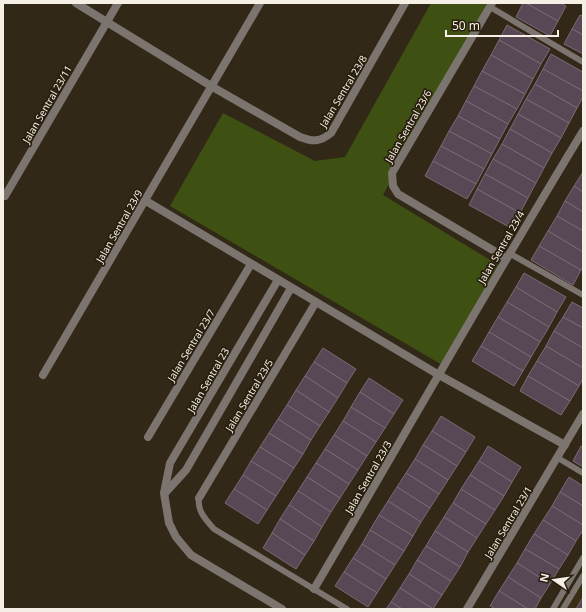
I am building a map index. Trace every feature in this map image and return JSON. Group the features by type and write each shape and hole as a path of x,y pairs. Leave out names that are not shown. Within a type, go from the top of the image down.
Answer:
{"street":[{"name":"Jalan Sentral 23/8","path":"76,3 211,86 300,137 312,141 324,138 331,133 405,3"},
{"name":"Jalan Sentral 23/11","path":"5,196 118,3"},
{"name":"Jalan Sentral 23/9","path":"43,375 260,3"},
{"name":"Jalan Sentral 23/6","path":"491,5 392,173 393,186 398,194 508,255"},
{"name":"Jalan Sentral 23/4","path":"439,375 508,255 583,131"},
{"path":"146,200 439,375 565,445"},
{"name":"Jalan Sentral 23/7","path":"148,437 251,264"},
{"name":"Jalan Sentral 23","path":"278,280 170,463 164,493 169,523 176,537 192,555 282,609"},
{"path":"164,493 186,470 291,288"},
{"name":"Jalan Sentral 23/5","path":"199,498 316,302"},
{"name":"Jalan Sentral 23/3","path":"314,589 439,375"},
{"name":"Jalan Sentral 23/1","path":"467,609 583,414"}],"lane":[{"path":"491,5 583,62"},
{"path":"508,255 583,295"},
{"path":"558,458 583,473"},
{"path":"199,498 198,505 205,518 214,529 347,609"},
{"path":"553,609 583,558"},
{"path":"564,609 583,576"}],"shaded area":[{"path":"583,569 583,609 560,609 573,587"}],"green space":[{"path":"431,3 487,3 383,195 500,266 444,366 170,206 223,113 315,161 345,157"}],"building":[{"path":"523,3 526,3 558,21 550,36 516,17"},
{"path":"526,3 560,3 566,6 558,21"},
{"path":"580,15 583,16 583,35 572,29"},
{"path":"507,25 550,49 541,64 499,40"},
{"path":"572,29 583,35 583,54 564,44"},
{"path":"499,40 541,64 533,79 491,55"},
{"path":"551,54 583,72 583,91 543,69"},
{"path":"491,55 533,79 525,94 482,71"},
{"path":"543,69 583,91 583,97 577,108 535,84"},
{"path":"482,71 525,94 517,109 474,86"},
{"path":"535,84 577,108 569,123 526,99"},
{"path":"474,86 517,109 508,124 466,101"},
{"path":"526,99 569,123 561,138 518,114"},
{"path":"466,101 508,124 500,139 458,116"},
{"path":"518,114 561,138 552,153 510,129"},
{"path":"458,116 500,139 492,154 449,131"},
{"path":"510,129 552,153 544,168 502,144"},
{"path":"449,131 492,154 484,169 441,146"},
{"path":"502,144 544,168 536,183 493,159"},
{"path":"441,146 484,169 476,184 433,161"},
{"path":"493,159 536,183 528,198 485,174"},
{"path":"433,161 476,184 467,199 425,176"},
{"path":"583,172 583,192 574,186"},
{"path":"485,174 528,198 520,213 477,189"},
{"path":"574,186 583,192 583,212 565,201"},
{"path":"477,189 520,213 511,228 469,205"},
{"path":"565,201 583,212 583,231 557,216"},
{"path":"557,216 583,231 583,252 548,231"},
{"path":"548,231 583,252 583,267 581,270 539,246"},
{"path":"539,246 581,270 573,285 531,260"},
{"path":"524,273 566,297 557,312 516,287"},
{"path":"516,287 557,312 549,327 507,302"},
{"path":"507,302 549,327 540,342 498,317"},
{"path":"572,302 583,308 583,328 563,317"},
{"path":"498,317 540,342 531,357 489,332"},
{"path":"563,317 583,328 583,348 554,331"},
{"path":"554,331 583,348 583,368 546,346"},
{"path":"489,332 531,357 523,371 481,346"},
{"path":"481,346 523,371 514,386 472,361"},
{"path":"546,346 583,368 583,379 579,386 537,361"},
{"path":"323,348 356,369 347,383 314,362"},
{"path":"537,361 579,386 570,401 528,376"},
{"path":"314,362 347,383 338,398 305,376"},
{"path":"305,376 338,398 329,412 296,390"},
{"path":"528,376 570,401 561,415 520,391"},
{"path":"369,378 403,400 394,414 360,392"},
{"path":"296,390 329,412 320,426 287,405"},
{"path":"360,392 394,414 385,428 351,407"},
{"path":"287,405 320,426 311,440 278,419"},
{"path":"351,407 385,428 376,442 343,421"},
{"path":"441,416 475,437 466,452 432,431"},
{"path":"278,419 311,440 303,454 269,433"},
{"path":"343,421 376,442 367,456 334,435"},
{"path":"432,431 466,452 457,466 423,445"},
{"path":"269,433 303,454 294,468 260,447"},
{"path":"334,435 367,456 358,470 325,449"},
{"path":"423,445 457,466 448,480 415,459"},
{"path":"488,446 521,467 512,482 479,461"},
{"path":"581,446 583,447 583,467 573,461"},
{"path":"260,447 294,468 285,482 251,461"},
{"path":"325,449 358,470 349,484 316,463"},
{"path":"415,459 448,480 439,494 406,473"},
{"path":"251,461 285,482 276,496 243,475"},
{"path":"479,461 512,482 504,496 470,475"},
{"path":"316,463 349,484 340,498 307,477"},
{"path":"406,473 439,494 430,508 397,487"},
{"path":"243,475 276,496 267,510 234,489"},
{"path":"470,475 504,496 495,510 461,489"},
{"path":"307,477 340,498 331,512 298,491"},
{"path":"569,477 583,486 583,506 560,492"},
{"path":"397,487 430,508 421,522 388,501"},
{"path":"234,489 267,510 258,524 225,503"},
{"path":"461,489 495,510 486,524 453,503"},
{"path":"298,491 331,512 322,527 289,505"},
{"path":"560,492 583,506 583,525 552,506"},
{"path":"388,501 421,522 413,536 379,515"},
{"path":"453,503 486,524 477,538 444,517"},
{"path":"289,505 322,527 314,541 280,519"},
{"path":"552,506 583,525 583,530 576,541 543,520"},
{"path":"379,515 413,536 404,551 370,530"},
{"path":"444,517 477,538 468,552 435,531"},
{"path":"280,519 314,541 305,555 272,533"},
{"path":"543,520 576,541 568,555 534,534"},
{"path":"370,530 404,551 395,565 362,544"},
{"path":"435,531 468,552 460,567 426,546"},
{"path":"272,533 305,555 296,569 263,548"},
{"path":"534,534 568,555 559,569 525,549"},
{"path":"362,544 395,565 386,579 353,558"},
{"path":"426,546 460,567 451,581 417,560"},
{"path":"525,549 559,569 550,584 517,563"},
{"path":"353,558 386,579 377,593 344,572"},
{"path":"417,560 451,581 442,595 409,574"},
{"path":"517,563 550,584 541,598 508,577"},
{"path":"344,572 377,593 368,607 335,586"},
{"path":"409,574 442,595 433,609 400,588"},
{"path":"508,577 541,598 535,609 528,609 499,591"},
{"path":"400,588 433,609 402,609 391,602"},
{"path":"499,591 528,609 496,609 490,606"},
{"path":"583,597 583,609 576,609"},
{"path":"391,602 402,609 386,609"}]}
